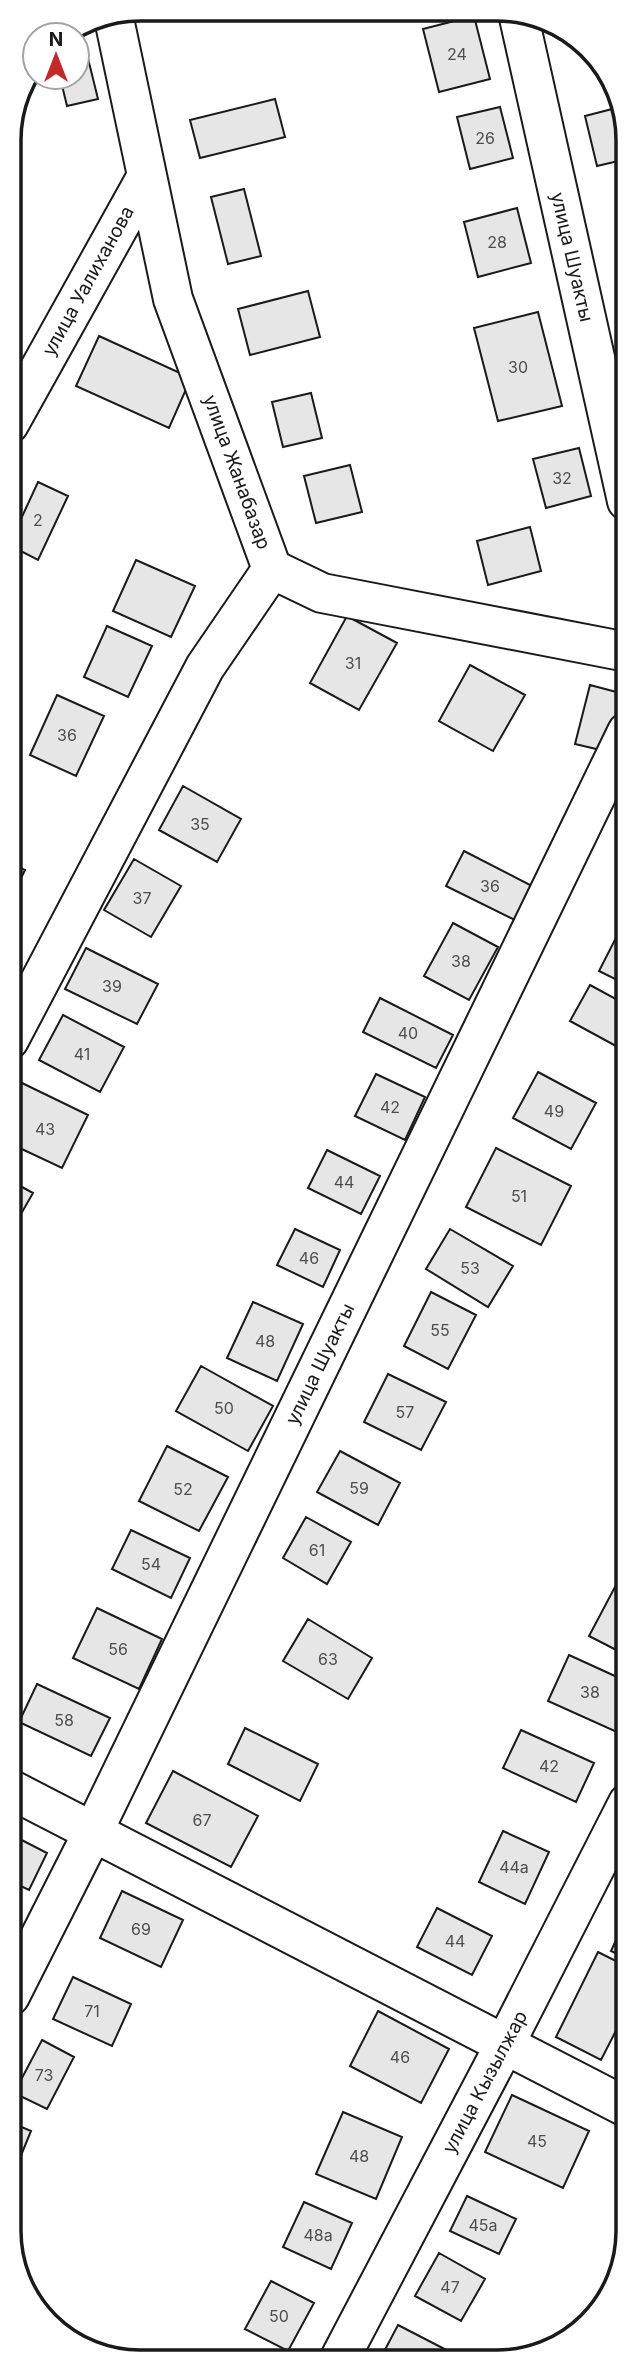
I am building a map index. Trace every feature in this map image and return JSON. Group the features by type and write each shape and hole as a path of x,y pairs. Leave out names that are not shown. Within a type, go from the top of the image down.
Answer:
{"street":[{"name":"улица Шуакты","path":"520,23 616,452"},
{"name":"улица Жанабазар","path":"21,1017 205,667 272,569 173,299 115,24"},
{"name":"улица Уалиханова","path":"21,402 147,176"},
{"path":"272,569 322,593 616,650"},
{"name":"улица Шуакты","path":"21,1974 93,1832 616,755"},
{"path":"21,1795 616,2102"},
{"name":"улица Кызылжар","path":"344,2350 505,2045 616,1827"}],"building":[{"path":"454,21 475,21 490,79 439,92 423,29"},
{"path":"91,71 98,99 67,106 63,91 91,91"},
{"path":"275,99 285,137 200,158 190,120"},
{"path":"500,107 513,158 470,169 457,117"},
{"path":"612,109 615,124 616,162 597,166 585,116"},
{"path":"244,189 261,256 228,264 211,197"},
{"path":"517,208 531,263 478,277 464,222"},
{"path":"308,291 320,337 250,355 238,309"},
{"path":"538,312 562,406 498,421 474,328"},
{"path":"99,336 191,378 169,428 76,386"},
{"path":"311,393 322,438 283,447 272,402"},
{"path":"579,448 591,496 546,508 533,459"},
{"path":"350,465 362,512 316,523 304,476"},
{"path":"38,482 68,496 38,560 21,551 21,519"},
{"path":"530,527 541,571 488,585 477,541"},
{"path":"136,560 195,586 171,637 113,611"},
{"path":"347,616 397,643 359,710 310,683"},
{"path":"107,626 152,646 128,697 84,677"},
{"path":"470,665 525,695 493,751 439,721"},
{"path":"590,685 616,692 616,725 609,752 575,744"},
{"path":"57,695 104,716 76,776 30,755"},
{"path":"183,786 241,819 217,862 159,830"},
{"path":"464,851 534,887 517,921 446,886"},
{"path":"134,859 181,886 151,937 104,910"},
{"path":"453,923 498,947 469,1000 424,976"},
{"path":"616,938 616,980 599,971"},
{"path":"86,948 158,984 137,1024 65,989"},
{"path":"590,985 616,999 616,1046 570,1021"},
{"path":"380,998 453,1035 436,1068 363,1032"},
{"path":"63,1015 124,1047 100,1092 39,1060"},
{"path":"538,1072 596,1103 571,1149 513,1118"},
{"path":"376,1074 425,1097 405,1140 355,1116"},
{"path":"22,1083 88,1115 62,1168 21,1149"},
{"path":"496,1148 571,1186 541,1245 466,1207"},
{"path":"327,1150 380,1176 361,1214 308,1188"},
{"path":"21,1186 33,1193 21,1214"},
{"path":"295,1229 340,1250 323,1287 277,1265"},
{"path":"450,1229 513,1266 488,1307 426,1269"},
{"path":"431,1292 476,1315 448,1369 404,1346"},
{"path":"253,1302 303,1324 277,1381 227,1358"},
{"path":"201,1366 273,1406 248,1451 176,1411"},
{"path":"388,1374 446,1402 421,1450 364,1422"},
{"path":"167,1446 228,1477 199,1531 139,1501"},
{"path":"340,1451 400,1483 378,1525 317,1492"},
{"path":"306,1517 351,1542 327,1584 283,1558"},
{"path":"131,1530 190,1558 171,1598 112,1569"},
{"path":"616,1585 616,1650 589,1636"},
{"path":"97,1608 162,1639 139,1689 73,1658"},
{"path":"308,1619 372,1658 348,1699 283,1661"},
{"path":"569,1655 616,1677 616,1732 548,1701"},
{"path":"37,1684 110,1718 91,1756 21,1723"},
{"path":"245,1728 318,1764 300,1801 228,1764"},
{"path":"521,1730 594,1763 576,1802 503,1768"},
{"path":"173,1771 258,1816 231,1867 146,1823"},
{"path":"503,1831 549,1852 525,1904 479,1882"},
{"path":"21,1840 47,1853 29,1890 21,1886"},
{"path":"122,1891 183,1920 161,1967 100,1938"},
{"path":"437,1908 492,1936 472,1975 417,1947"},
{"path":"616,1940 616,1953 611,1951"},
{"path":"598,1952 616,1961 616,2031 601,2060 556,2037"},
{"path":"73,1977 131,2004 112,2046 53,2019"},
{"path":"378,2011 449,2049 421,2103 350,2066"},
{"path":"42,2040 74,2057 47,2109 21,2096 21,2080"},
{"path":"512,2095 589,2131 563,2188 485,2152"},
{"path":"343,2112 402,2137 376,2199 316,2174"},
{"path":"21,2127 31,2131 21,2156"},
{"path":"467,2196 516,2219 499,2254 450,2231"},
{"path":"304,2202 352,2223 331,2269 283,2247"},
{"path":"439,2253 485,2279 461,2321 415,2296"},
{"path":"271,2281 314,2303 289,2350 245,2329"},
{"path":"398,2325 446,2350 385,2350"}]}
